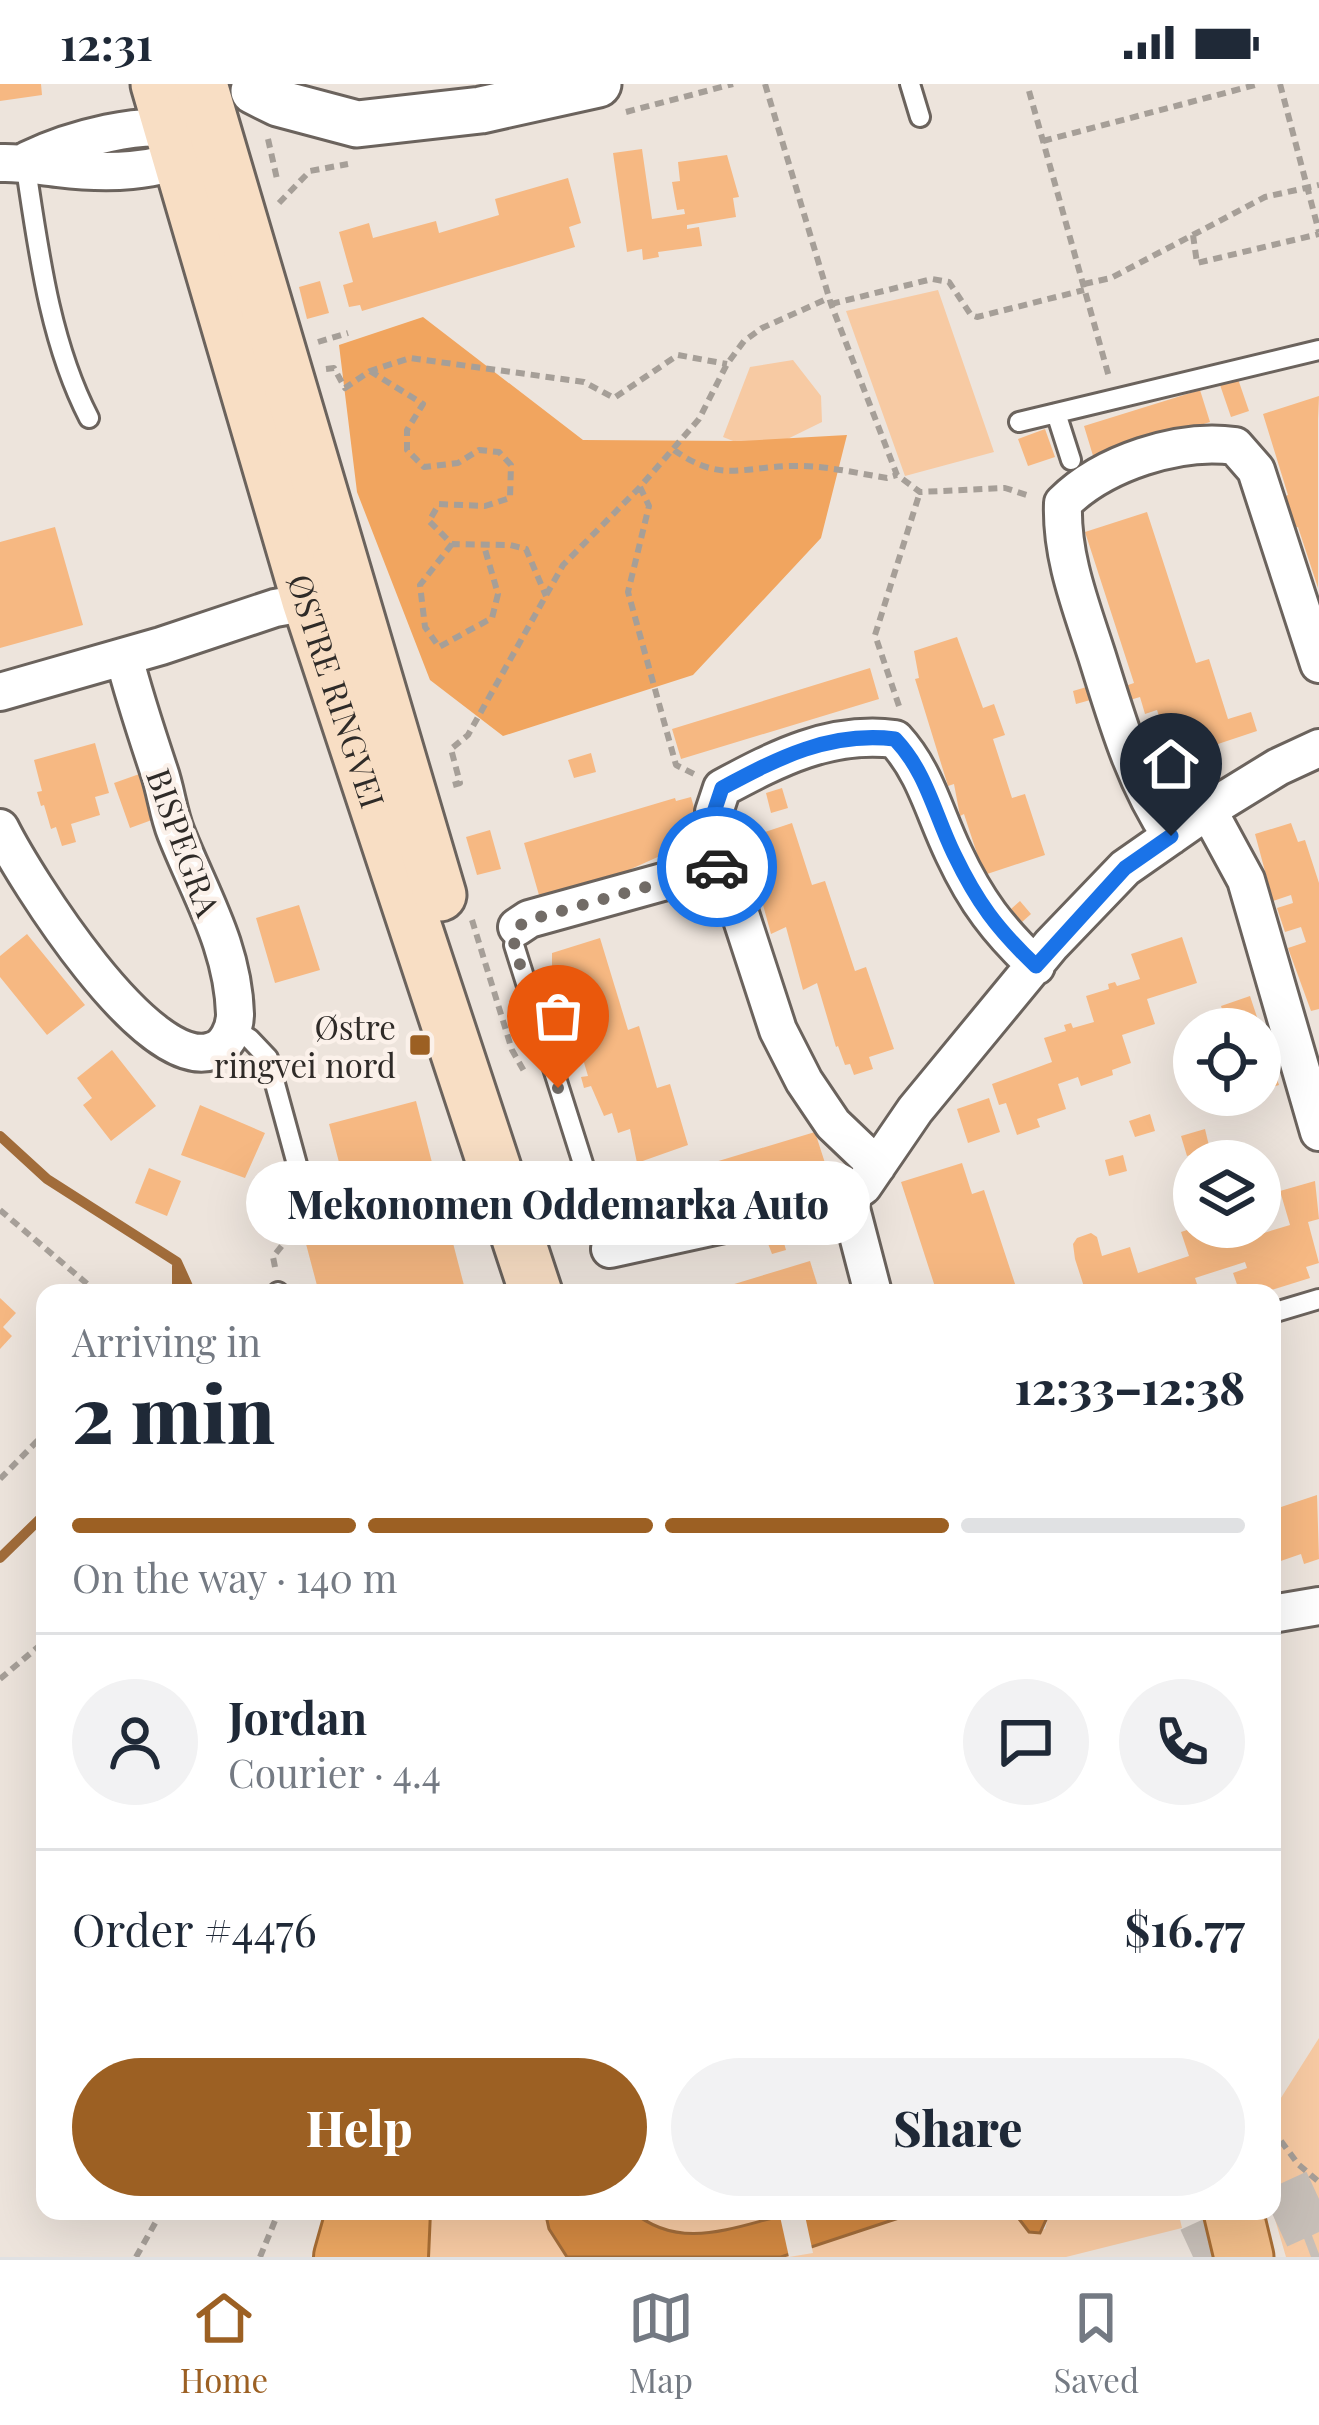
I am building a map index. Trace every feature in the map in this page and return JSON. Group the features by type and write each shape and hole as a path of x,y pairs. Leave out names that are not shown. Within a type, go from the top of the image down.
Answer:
{"highway":[{"path":"345,2257 355,2220"},
{"path":"397,2257 399,2220"}],"main road":[{"name":"ØSTRE RINGVEI","path":"201,84 180,129 554,1284"},
{"name":"ØSTRE RINGVEI","path":"329,597 533,1284"},
{"path":"1235,2220 1244,2257"},
{"path":"1260,2220 1268,2257"}],"street":[{"path":"254,91 278,103 356,124 481,110 598,84"},
{"path":"12,162 50,149 180,129"},
{"path":"1171,836 1150,806 1131,763 1070,569 1062,534 1064,503 1083,483 1128,464 1208,442 1235,446 1256,470 1319,664"},
{"path":"0,692 329,597"},
{"name":"BISPEGRA","path":"124,657 175,830 210,904 228,960 234,1029"},
{"path":"878,1166 833,1124 778,1030 724,865 714,812 722,788 767,764 859,734 895,739 916,762 977,899 999,932 1036,966"},
{"path":"610,1249 848,1198 863,1186 949,1067 1125,868 1208,810 1319,748"},
{"path":"1208,810 1246,880 1319,1132"},
{"path":"0,828 16,860 110,992 139,1020 186,1050 211,1052 234,1029"},
{"path":"517,927 550,913 724,865"},
{"path":"848,1198 871,1284"},
{"path":"1281,1612 1319,1606"}],"lane":[{"path":"910,84 920,116"},
{"path":"12,162 38,242 72,385 89,418"},
{"path":"1019,422 1319,350"},
{"path":"1056,413 1071,460"},
{"path":"517,927 514,945 520,966 610,1249"},
{"path":"234,1029 268,1058 310,1212"},
{"path":"1281,1310 1319,1299"}],"path":[{"path":"765,84 830,301 897,475 920,492 1005,488 1064,503"},
{"path":"1043,141 1259,84"},
{"path":"1193,235 1197,263 1319,233 1280,84"},
{"path":"1029,91 1115,399"},
{"path":"445,779 450,787 460,783 452,749 468,736 563,565 674,451 699,419 727,364 744,341 762,328 830,301 932,279 949,282 970,315 977,316 1111,278 1265,197 1319,185"},
{"path":"303,346 348,333"},
{"path":"310,371 334,368 345,388 370,371 410,358 584,382 614,398 678,355 727,364"},
{"path":"370,371 423,404 407,430 407,450 424,467 458,463 479,450 499,452 511,465 510,498 485,506 439,504 428,521 452,544 526,549 546,596"},
{"path":"674,451 704,469 734,473 789,466 886,478 897,475"},
{"path":"640,487 649,506 628,592 676,765 722,788"},
{"path":"895,739 899,703 875,635 920,492"},
{"path":"452,544 420,586 424,626 439,647 492,618 498,594 484,545"},
{"path":"0,1210 87,1284"},
{"path":"277,1284 273,1257 310,1212"},
{"path":"81,1284 82,1280"},
{"path":"0,1479 36,1442"},
{"path":"0,1679 36,1649"},
{"path":"1281,2141 1319,2182"},
{"path":"136,2257 157,2220"},
{"path":"260,2257 275,2220"}],"shaded area":[{"path":"938,290 994,452 905,476 846,311"},
{"path":"423,317 583,440 741,441 847,435 821,538 693,675 503,736 430,680 357,492 339,345"},
{"path":"793,360 821,396 822,422 761,452 723,437 750,367"},
{"path":"1319,2038 1319,2257 1286,2257 1275,2220 1281,2220 1281,2098"},
{"path":"419,2220 547,2220 567,2257 417,2257"},
{"path":"547,2220 645,2220 673,2232 695,2234 763,2220 893,2220 781,2257 567,2257"},
{"path":"645,2220 772,2220 694,2234"},
{"path":"893,2220 1020,2220 1029,2232 1045,2229 1048,2220 1180,2220 1182,2228 1066,2257 781,2257"},
{"path":"1020,2220 1046,2220 1040,2233 1029,2232"}],"pier":[{"path":"781,2220 806,2220 813,2253 789,2257"}],"building":[{"path":"0,84 41,84 42,95 0,101"},
{"path":"642,149 652,219 685,214 684,209 677,210 672,182 680,181 678,162 727,155 739,197 733,198 736,217 687,225 687,229 699,227 702,246 658,252 659,257 643,260 642,249 627,252 613,153"},
{"path":"568,178 581,223 569,227 575,247 362,311 360,305 349,307 343,285 353,282 339,232 369,223 373,238 436,221 439,233 499,215 495,199"},
{"path":"320,281 329,313 307,319 299,287"},
{"path":"1238,379 1249,411 1231,417 1220,385"},
{"path":"1200,390 1210,422 1094,459 1084,426"},
{"path":"1319,396 1318,588 1298,527 1290,529 1280,498 1288,495 1263,414"},
{"path":"1045,429 1055,457 1028,466 1018,439"},
{"path":"1147,512 1196,663 1209,659 1228,719 1251,712 1257,731 1185,755 1179,736 1167,740 1157,710 1145,714 1140,697 1130,700 1125,686 1134,683 1085,532"},
{"path":"55,527 83,625 0,648 0,542"},
{"path":"957,637 983,708 994,704 1005,735 993,739 1012,798 1025,794 1045,855 984,875 964,814 960,816 954,784 948,786 915,679 919,678 914,651"},
{"path":"870,668 879,699 681,759 672,729"},
{"path":"1090,686 1094,699 1076,704 1073,691"},
{"path":"95,743 109,793 95,797 100,815 71,824 76,842 62,846 41,806 34,760"},
{"path":"591,753 596,772 574,778 568,760"},
{"path":"145,772 160,817 130,828 114,783"},
{"path":"782,788 788,808 771,813 766,793"},
{"path":"691,797 699,825 685,830 693,857 662,866 660,856 631,869 633,874 541,902 524,843"},
{"path":"792,823 812,885 825,881 855,971 866,967 894,1049 869,1057 873,1069 854,1075 836,1047 817,983 803,990 786,927 771,934 744,853 748,852 744,839"},
{"path":"1291,823 1298,842 1305,840 1319,883 1319,1009 1311,1011 1288,948 1306,942 1301,927 1285,932 1277,908 1293,903 1291,895 1273,901 1255,834"},
{"path":"490,830 501,869 477,875 466,837"},
{"path":"1020,901 1031,914 1022,922 1011,909"},
{"path":"299,905 320,970 275,983 256,918"},
{"path":"27,934 85,1005 47,1035 0,977 0,956"},
{"path":"1182,937 1197,983 1147,999 1155,1024 1122,1035 1131,1063 1081,1086 1078,1077 1058,1084 1066,1109 1037,1119 1040,1127 1017,1135 1006,1103 999,1105 992,1084 1052,1062 1044,1038 1066,1031 1064,1025 1071,1023 1073,1028 1094,1022 1086,996 1109,989 1108,984 1140,979 1131,954"},
{"path":"600,938 628,1030 639,1026 657,1088 670,1084 688,1145 637,1163 630,1129 618,1133 612,1113 604,1116 591,1086 584,1088 581,1077 588,1076 582,1056 576,1057 564,1019 564,995 552,965 552,953"},
{"path":"1250,996 1254,1008 1222,1008"},
{"path":"112,1050 156,1106 111,1141 83,1105 92,1098 77,1078"},
{"path":"989,1098 1000,1132 968,1143 957,1109"},
{"path":"416,1101 464,1284 317,1284 306,1244 370,1227 368,1217 354,1220 329,1124"},
{"path":"200,1105 265,1133 245,1178 181,1155"},
{"path":"1150,1114 1155,1131 1135,1137 1129,1121"},
{"path":"1205,1129 1208,1140 1182,1140 1181,1136"},
{"path":"815,1132 825,1163 682,1206 672,1175"},
{"path":"1123,1155 1127,1171 1109,1176 1105,1160"},
{"path":"962,1163 972,1194 984,1190 1015,1284 934,1284 901,1182"},
{"path":"149,1168 181,1181 167,1216 135,1203"},
{"path":"1315,1181 1319,1219 1308,1222 1319,1263 1306,1267 1310,1278 1281,1287 1237,1284 1233,1273 1247,1268 1245,1262 1195,1278 1197,1284 1083,1284 1073,1244 1091,1233 1097,1237 1102,1256 1130,1247 1138,1273 1189,1256 1186,1248 1281,1248 1281,1228 1290,1225 1281,1191"},
{"path":"782,1236 786,1250 772,1254 767,1241"},
{"path":"810,1261 817,1284 734,1284"},
{"path":"0,1298 16,1313 3,1327 12,1336 0,1349"},
{"path":"1317,1495 1319,1559 1304,1564 1301,1554 1281,1561 1281,1507"}],"waterway":[{"path":"0,1136 47,1179 177,1262 187,1284"},
{"path":"177,1266 177,1284"},
{"path":"0,1558 36,1523"}],"tunnel":[{"path":"1281,2216 1319,2199"},
{"path":"1193,2257 1273,2220"},
{"path":"1311,2257 1319,2254"}],"way so far":[{"path":"558,1088 514,945 517,927 717,867"}],"place":[{"name":"Østre ringvei nord","path":"420,1045"},
{"name":"Mekonomen Oddemarka Auto","path":"558,1088"}],"route":[{"path":"717,867 724,865 714,812 722,788 767,764 859,734 895,739 916,762 977,899 999,932 1036,966 1125,868 1171,836"}]}
